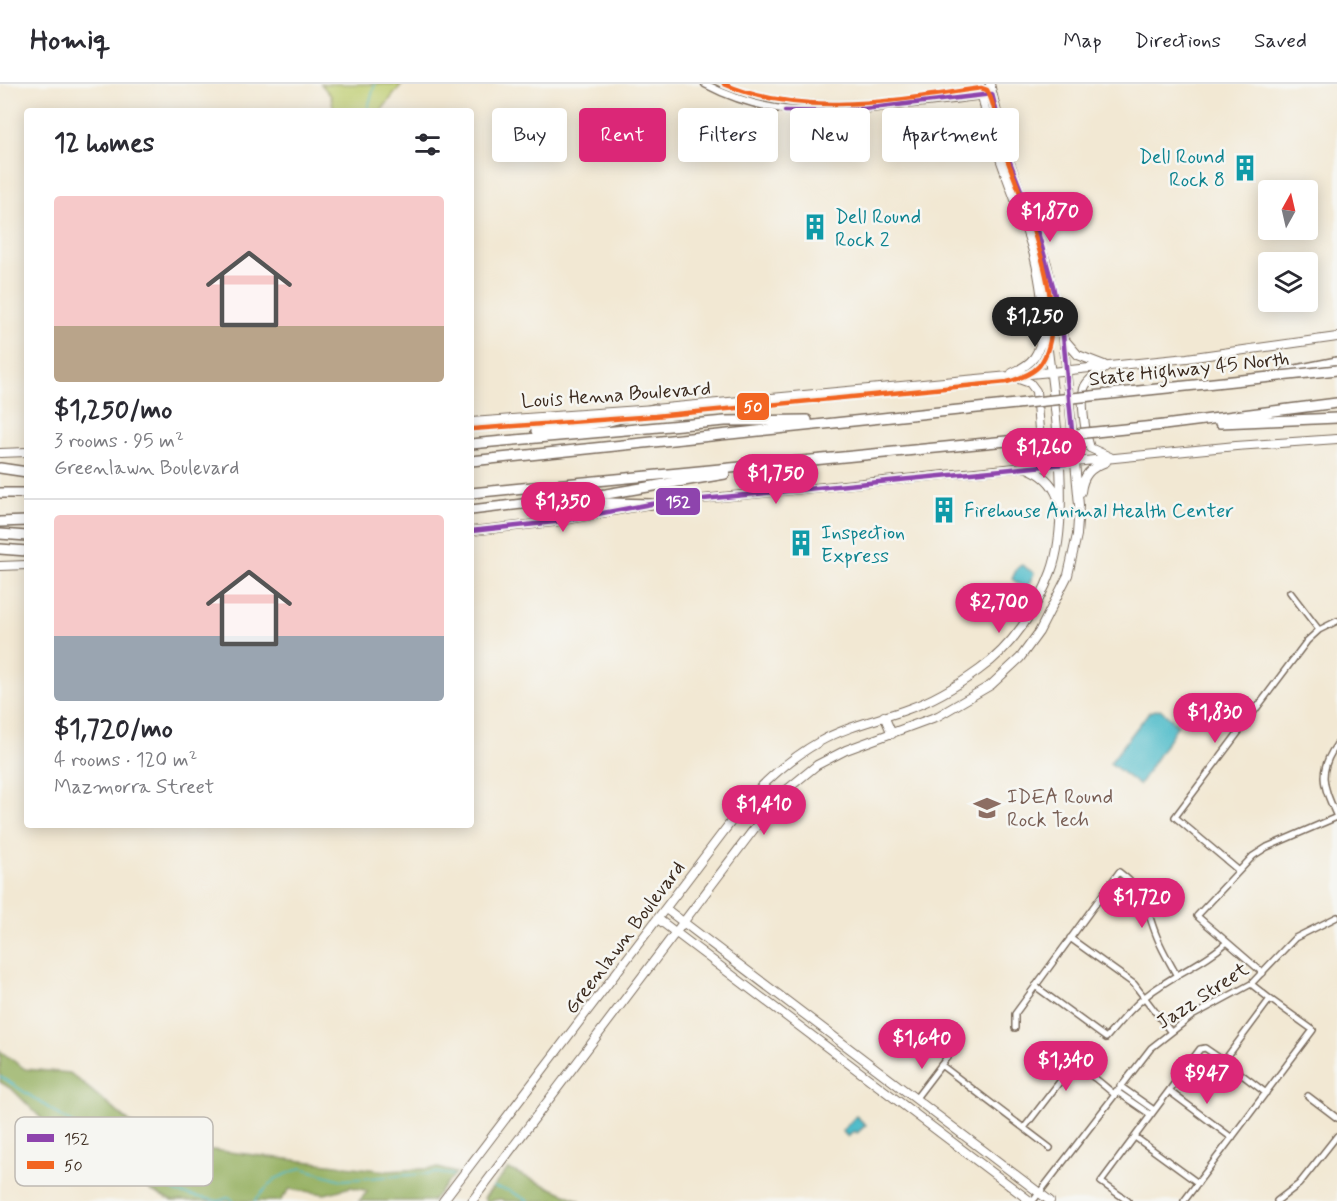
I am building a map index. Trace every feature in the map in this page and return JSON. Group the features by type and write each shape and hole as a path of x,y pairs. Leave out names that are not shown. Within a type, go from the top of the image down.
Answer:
{"highway":[{"path":"1232,381 1337,362"},
{"name":"State Highway 45 North","path":"474,461 1337,370"},
{"path":"474,512 606,494 763,467 1337,403"},
{"path":"474,441 606,422 654,409"},
{"path":"1164,424 1337,418"},
{"path":"474,441 772,419 842,421"},
{"path":"474,493 688,470 763,467"},
{"path":"0,468 24,472"},
{"path":"0,493 24,493"},
{"path":"474,512 610,503 651,504"},
{"path":"0,522 24,521"},
{"path":"0,534 24,536"},
{"path":"0,549 24,551"}],"main road":[{"name":"Greenlawn Boulevard","path":"443,1201 743,806 771,777 819,742 858,724 884,717 947,692 980,669 1009,641 1025,621 1052,571 1060,506 1059,464 1040,282 1031,247 994,145 980,84"},
{"name":"Greenlawn Boulevard","path":"472,1201 780,796 817,765 846,750 959,706 991,685 1020,658 1039,632 1068,575 1077,536 1079,505 1063,335 1047,264 1008,157 990,84"},
{"path":"1031,247 1039,250 1047,264"},
{"path":"1006,375 1035,360 1040,349 1044,320"},
{"path":"1063,335 1078,355 1108,366"},
{"name":"Louis Henna Boulevard","path":"474,422 654,409 1051,372 1337,337"},
{"path":"1108,366 1086,384 1083,393 1086,437 1090,448 1116,459"},
{"path":"1006,375 1030,383 1036,391 1040,443 1037,453 1025,468"},
{"path":"474,531 554,522 651,504 1337,439"},
{"path":"0,453 24,452"},
{"path":"1079,505 1083,480 1088,471 1116,459"},
{"path":"1025,468 1046,480 1054,488 1060,506"},
{"path":"0,566 24,565"},
{"path":"884,717 892,734"},
{"path":"666,909 1050,1201"},
{"path":"658,919 1032,1201"},
{"path":"852,1066 860,1056"}],"street":[{"path":"705,84 749,103 775,110 810,113 837,112 992,94"},
{"path":"1290,592 1319,630"},
{"path":"1238,870 1175,817 1298,651 1319,630 1337,621"},
{"path":"1263,973 1197,916 1238,870 1267,847 1337,817 1323,778 1325,762 1337,744"},
{"path":"1015,1028 1015,1014 1119,872 1138,886 1157,937 1177,976"},
{"name":"Jazz Street","path":"1032,1201 1151,1048 1170,1031 1251,984 1295,938 1337,917"},
{"path":"1070,938 1134,984 1170,1031"},
{"path":"1035,986 1106,1038 1145,998 1210,957 1227,942"},
{"path":"1184,1201 1313,1030 1251,984"},
{"path":"1224,1061 1270,999"},
{"path":"1128,1201 1101,1182 1200,1049 1205,1048 1266,1093"},
{"path":"916,1098 948,1056"},
{"path":"941,1065 1050,1148"},
{"path":"1024,1128 1068,1071 1074,1068 1081,1069 1153,1113"},
{"path":"1169,1091 1232,1138"},
{"path":"1308,1096 1337,1118"},
{"path":"1277,1201 1299,1184 1337,1136"},
{"path":"1135,1137 1198,1183"}],"green space":[{"path":"321,84 402,84 383,108 333,108 331,96"},
{"path":"0,1051 25,1069 70,1073 123,1117 40,1117 13,1090 0,1082"},
{"path":"213,1150 387,1171 439,1168 456,1173 432,1201 359,1201 368,1191 351,1187 325,1194 290,1189 280,1201 172,1201 151,1191 146,1186 213,1186"},
{"path":"508,1169 581,1201 505,1201 501,1199 487,1201 484,1198"}],"water":[{"path":"1022,565 1034,573 1027,590 1012,579 1017,568"},
{"path":"1160,709 1178,725 1139,785 1110,763 1149,712"},
{"path":"856,1116 866,1125 848,1137 842,1131"}],"waterway":[{"path":"368,108 375,84"},
{"path":"0,1076 62,1117"},
{"path":"254,1201 275,1179 301,1168 342,1180 437,1173 453,1175"},
{"path":"167,1186 178,1193 219,1201 229,1197 234,1201"},
{"path":"493,1187 510,1191 529,1201"}],"transit line":[{"name":"50","path":"474,429 655,416 1007,382 1020,378 1039,366 1049,346 1052,320 1049,291 1033,228 1004,151 993,104 987,90 981,88 851,104 819,104 755,95 724,84"},
{"name":"152","path":"474,531 554,522 651,504 1075,463 1063,335 1053,286 1039,236 1008,157 992,94 837,112 785,111"}],"place":[{"name":"Dell Round Rock 8","path":"1245,168"},
{"name":"Dell Round Rock 2","path":"815,227"},
{"name":"Firehouse Animal Health Center","path":"944,510"},
{"name":"Inspection Express","path":"801,543"},
{"name":"IDEA Round Rock Tech","path":"987,808"}]}
